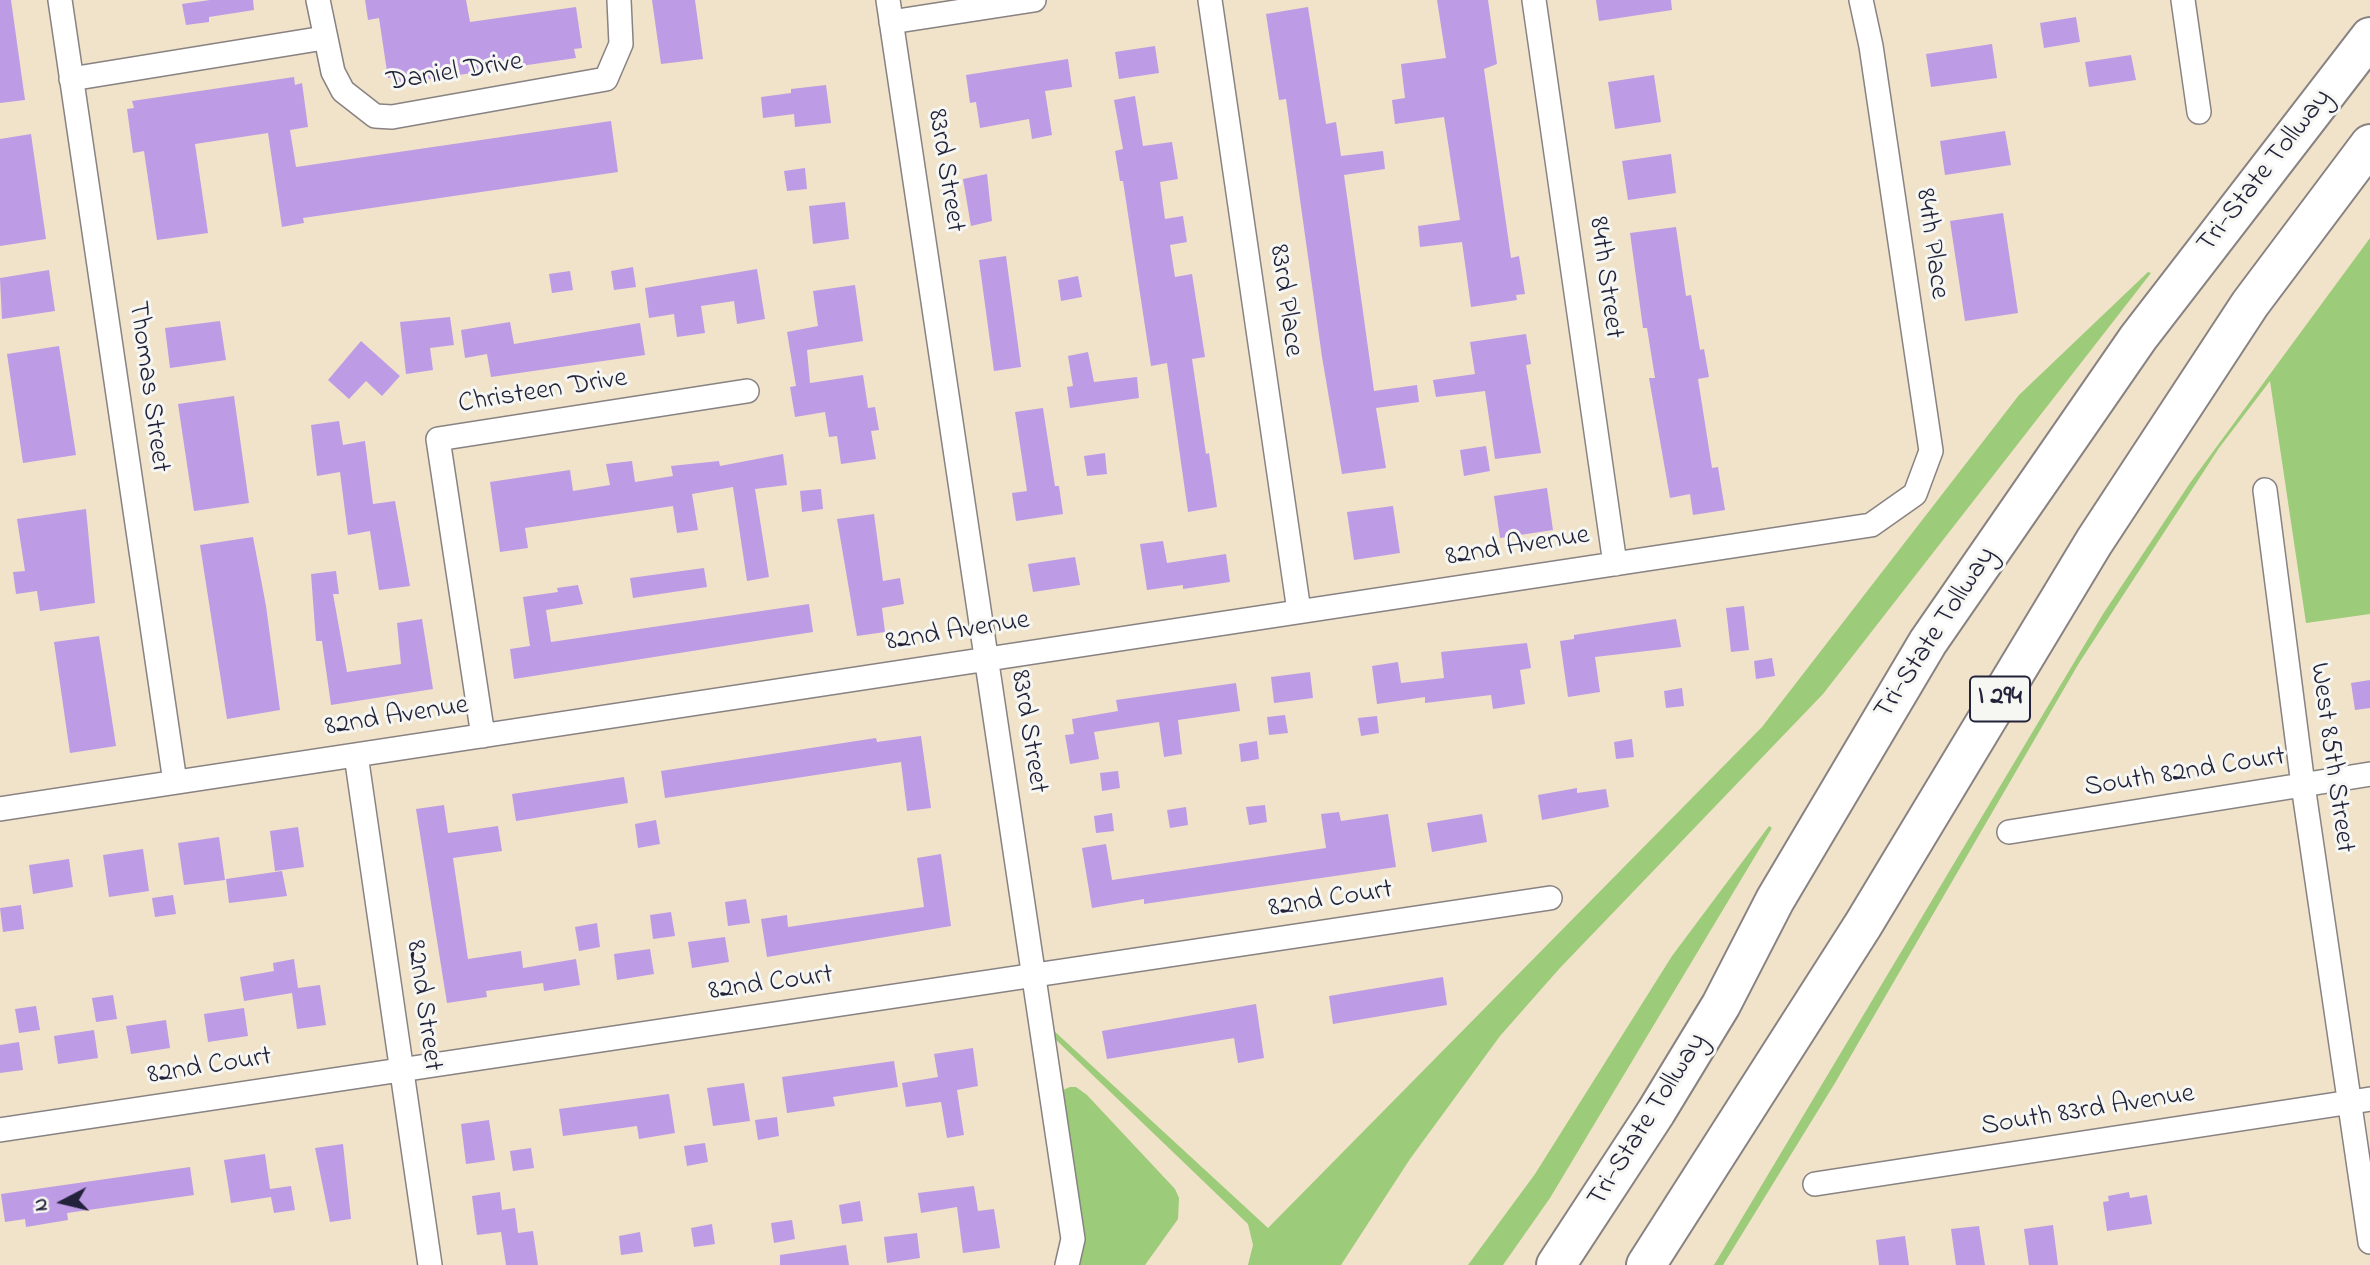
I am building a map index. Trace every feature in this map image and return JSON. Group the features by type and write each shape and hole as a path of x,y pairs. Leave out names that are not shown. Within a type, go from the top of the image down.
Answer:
{"highway":[{"name":"Tri-State Tollway","path":"1556,1265 1656,1112 1721,1005 1774,900 1928,642 2138,338 2370,37"},
{"name":"I 294","path":"1646,1265 1863,925 2094,542 2250,304 2370,144"}],"street":[{"name":"Thomas Street","path":"60,0 175,782"},
{"path":"71,79 324,38 318,0"},
{"name":"Daniel Drive","path":"324,38 333,72 343,91 375,117 392,117 606,79 621,44 619,0"},
{"path":"890,11 1034,0"},
{"name":"83rd Place","path":"1210,0 1299,611"},
{"name":"84th Street","path":"1534,0 1615,564"},
{"name":"84th Place","path":"1861,0 1871,46 1931,451 1915,494"},
{"path":"2183,0 2199,112"},
{"name":"83rd Street","path":"890,11 1073,1239 1067,1265"},
{"name":"Christeen Drive","path":"483,736 438,439 747,391"},
{"name":"West 85th Street","path":"2265,490 2303,785 2359,1101 2370,1242"},
{"name":"82nd Avenue","path":"0,809 1871,525 1915,494"},
{"name":"82nd Street","path":"356,755 430,1265"},
{"name":"South 82nd Court","path":"2009,832 2370,774"},
{"name":"82nd Court","path":"0,1130 1550,898"},
{"name":"South 83rd Avenue","path":"1815,1184 2359,1101"}],"green space":[{"path":"2370,238 2370,614 2306,623 2270,381 2219,448 2079,663 1835,1083 1723,1265 1714,1265 2103,614 2190,483"},
{"path":"2148,272 2151,273 1823,694 1559,969 1500,1036 1410,1159 1341,1265 1248,1265 1253,1245 1248,1224 1053,1037 1052,1029 1268,1228 1762,727 2019,395"},
{"path":"1769,826 1772,828 1550,1198 1503,1265 1468,1265 1535,1174 1672,956"},
{"path":"1076,1087 1087,1095 1175,1189 1179,1198 1178,1219 1145,1265 1077,1265 1061,1099 1063,1090"}],"building":[{"path":"0,0 11,0 25,100 0,103"},
{"path":"210,0 253,0 254,10 209,17 209,22 186,25 182,4"},
{"path":"365,0 466,0 470,22 576,7 582,48 574,49 576,58 396,84 394,77 388,78 379,18 368,20"},
{"path":"652,0 695,0 703,59 661,64"},
{"path":"1437,0 1488,0 1497,64 1484,69 1511,258 1519,256 1525,294 1516,295 1517,300 1471,307 1462,242 1420,247 1418,226 1460,220 1444,117 1395,124 1392,100 1405,98 1401,64 1446,58"},
{"path":"1596,0 1671,0 1672,10 1599,21"},
{"path":"1308,7 1326,124 1336,122 1341,156 1383,151 1385,169 1344,175 1374,391 1417,385 1419,402 1376,408 1386,468 1342,474 1322,357 1286,99 1279,100 1266,14"},
{"path":"2076,17 2080,42 2044,48 2040,23"},
{"path":"1992,44 1997,78 1931,87 1926,54"},
{"path":"1155,46 1159,73 1119,79 1115,52"},
{"path":"2131,55 2136,80 2089,87 2085,62"},
{"path":"1068,59 1072,87 1045,91 1052,135 1032,139 1029,119 980,128 976,102 970,103 966,75"},
{"path":"1654,75 1661,122 1615,129 1608,82"},
{"path":"294,77 295,85 302,83 308,127 290,130 296,167 611,121 618,172 303,218 304,223 282,227 268,133 195,144 208,233 157,240 144,151 133,153 127,109 134,108 132,101"},
{"path":"826,85 831,123 795,127 794,114 763,118 761,97 791,93 791,89"},
{"path":"1135,96 1143,146 1172,142 1178,179 1160,182 1165,219 1183,216 1187,242 1170,245 1175,277 1192,274 1205,357 1192,359 1217,507 1188,512 1167,363 1151,366 1123,181 1120,181 1115,151 1123,149 1114,100"},
{"path":"2005,131 2011,165 1945,175 1940,141"},
{"path":"31,134 46,239 0,246 0,139"},
{"path":"1671,154 1676,193 1628,200 1622,161"},
{"path":"805,168 807,189 787,191 784,171"},
{"path":"987,174 992,221 971,226 963,179"},
{"path":"845,202 849,239 813,244 809,206"},
{"path":"2003,213 2018,313 1965,321 1950,221"},
{"path":"1676,227 1686,296 1691,295 1700,350 1704,349 1709,377 1698,379 1712,468 1718,467 1725,510 1693,515 1690,494 1670,498 1649,378 1655,378 1647,328 1643,328 1630,233"},
{"path":"1006,256 1021,367 994,371 979,260"},
{"path":"633,267 636,287 614,290 611,271"},
{"path":"757,269 765,319 737,324 734,301 701,306 705,333 677,337 674,314 649,318 645,288"},
{"path":"49,270 55,311 2,319 0,278"},
{"path":"570,271 573,290 552,293 549,274"},
{"path":"1078,276 1082,297 1061,301 1058,280"},
{"path":"855,285 863,341 807,350 810,383 863,375 868,408 875,407 879,430 871,431 876,459 841,464 837,436 829,437 825,412 795,417 790,387 796,386 787,332 818,326 813,291"},
{"path":"450,317 454,345 430,348 433,370 406,374 400,322"},
{"path":"220,321 226,360 170,368 165,328"},
{"path":"510,322 514,344 640,323 645,355 491,377 487,354 465,358 461,330"},
{"path":"1526,334 1531,364 1526,365 1541,453 1495,459 1485,391 1436,397 1433,380 1475,374 1470,342"},
{"path":"361,341 400,376 382,396 366,381 349,399 328,380"},
{"path":"59,346 76,455 23,463 7,354"},
{"path":"1088,352 1094,382 1137,377 1139,398 1070,408 1067,387 1073,386 1068,356"},
{"path":"234,396 249,503 194,511 178,404"},
{"path":"1043,408 1055,486 1059,486 1063,514 1016,521 1012,493 1027,491 1015,412"},
{"path":"339,421 343,445 365,441 373,504 395,501 410,586 379,590 370,531 348,535 340,472 317,476 311,425"},
{"path":"1486,446 1490,471 1464,476 1460,450"},
{"path":"1105,453 1107,474 1087,476 1084,456"},
{"path":"783,454 787,485 755,489 769,577 747,581 733,487 692,494 698,530 677,533 673,506 525,528 528,548 500,552 490,482 570,470 573,491 610,485 606,464 632,461 635,482 673,476 671,466 719,461 720,466"},
{"path":"1547,488 1553,530 1500,538 1494,496"},
{"path":"821,489 823,509 802,512 800,491"},
{"path":"1393,506 1400,553 1354,560 1347,512"},
{"path":"86,509 95,603 40,611 37,591 16,594 13,572 25,571 17,519"},
{"path":"874,514 883,581 900,578 904,604 882,608 885,632 857,636 837,519"},
{"path":"253,537 266,606 280,710 227,719 200,545"},
{"path":"1163,541 1167,563 1226,554 1230,582 1183,589 1183,585 1147,590 1140,544"},
{"path":"1075,557 1080,585 1033,592 1028,564"},
{"path":"704,568 707,587 633,598 630,578"},
{"path":"336,571 339,594 333,594 347,672 401,664 397,623 422,619 433,689 331,705 322,641 316,641 311,574"},
{"path":"578,585 583,604 546,610 551,642 809,604 813,632 514,679 510,649 530,646 523,597 558,592 557,588"},
{"path":"1744,606 1749,650 1731,652 1726,608"},
{"path":"1676,619 1681,647 1595,657 1600,692 1568,697 1560,641 1574,639 1574,635"},
{"path":"99,636 116,746 70,753 54,642"},
{"path":"1527,643 1531,668 1520,670 1525,704 1493,709 1491,695 1425,703 1425,697 1377,704 1372,666 1398,662 1401,683 1444,678 1441,652"},
{"path":"1772,658 1775,676 1756,679 1754,661"},
{"path":"1310,672 1313,698 1274,703 1271,677"},
{"path":"2370,680 2370,708 2355,710 2351,683"},
{"path":"1236,683 1240,711 1178,720 1182,754 1164,757 1159,722 1094,732 1099,759 1070,764 1065,735 1074,734 1072,719 1118,711 1116,700"},
{"path":"1682,688 1684,706 1666,708 1664,691"},
{"path":"1285,715 1288,733 1269,735 1267,717"},
{"path":"1377,716 1379,733 1361,736 1358,718"},
{"path":"921,736 931,808 907,811 901,762 665,798 661,771 876,738 877,742"},
{"path":"1632,739 1634,757 1616,759 1614,742"},
{"path":"1257,741 1259,759 1241,762 1239,744"},
{"path":"1118,771 1120,788 1102,791 1100,773"},
{"path":"624,777 628,803 516,821 512,794"},
{"path":"1577,788 1577,793 1606,789 1609,807 1542,820 1538,795"},
{"path":"444,805 448,833 498,826 502,851 453,858 468,959 521,951 523,968 576,959 580,985 544,991 543,983 486,991 487,997 447,1003 416,809"},
{"path":"1265,805 1267,822 1249,825 1246,807"},
{"path":"1186,807 1188,825 1170,828 1167,810"},
{"path":"1339,812 1341,821 1388,814 1396,867 1144,904 1144,899 1092,908 1082,848 1106,844 1112,880 1326,848 1321,814"},
{"path":"1112,813 1114,831 1096,833 1094,816"},
{"path":"1482,814 1487,842 1432,852 1427,823"},
{"path":"656,820 660,844 638,848 635,824"},
{"path":"298,827 304,867 275,871 270,831"},
{"path":"219,837 225,880 184,885 178,843"},
{"path":"143,849 149,891 109,897 103,855"},
{"path":"941,854 951,926 767,957 761,919 787,915 788,927 924,907 917,858"},
{"path":"69,859 73,887 33,894 29,865"},
{"path":"282,871 287,896 229,903 226,879"},
{"path":"173,895 176,914 155,917 152,898"},
{"path":"746,899 750,923 728,926 725,902"},
{"path":"21,905 24,929 3,932 0,908"},
{"path":"671,912 675,936 653,939 650,915"},
{"path":"597,923 600,947 579,951 575,927"},
{"path":"725,937 729,962 692,968 688,942"},
{"path":"650,949 654,974 617,980 614,954"},
{"path":"294,959 298,988 320,985 326,1025 297,1029 292,993 244,1001 240,977 274,971 273,963"},
{"path":"1443,977 1447,1005 1333,1024 1329,996"},
{"path":"113,995 117,1019 96,1022 92,998"},
{"path":"1256,1004 1264,1058 1238,1063 1234,1038 1107,1059 1102,1031"},
{"path":"36,1006 40,1030 19,1033 15,1009"},
{"path":"244,1008 248,1036 208,1042 204,1014"},
{"path":"166,1020 170,1048 131,1054 126,1026"},
{"path":"94,1030 98,1058 58,1064 54,1036"},
{"path":"19,1042 23,1070 0,1073 0,1045"},
{"path":"973,1048 978,1086 957,1090 964,1135 947,1138 941,1102 906,1107 902,1083 938,1077 934,1054"},
{"path":"894,1061 898,1087 833,1097 835,1106 787,1113 782,1077"},
{"path":"744,1083 750,1121 713,1126 707,1088"},
{"path":"669,1094 675,1133 639,1139 637,1126 563,1136 559,1109"},
{"path":"777,1117 779,1136 758,1140 755,1120"},
{"path":"489,1120 495,1160 466,1164 461,1124"},
{"path":"705,1143 708,1162 687,1166 684,1146"},
{"path":"343,1144 351,1219 330,1222 315,1148"},
{"path":"531,1148 534,1168 513,1171 510,1151"},
{"path":"265,1154 270,1189 291,1186 295,1210 274,1213 271,1197 231,1203 224,1160"},
{"path":"190,1167 194,1195 67,1213 68,1220 26,1227 25,1219 5,1222 1,1194"},
{"path":"974,1186 978,1211 994,1209 1000,1248 963,1253 957,1207 921,1213 918,1193"},
{"path":"500,1192 502,1210 515,1208 518,1233 533,1231 538,1265 506,1265 501,1232 477,1235 472,1196"},
{"path":"2129,1192 2130,1198 2147,1195 2152,1224 2107,1231 2103,1202 2109,1201 2108,1196"},
{"path":"860,1201 863,1221 842,1224 839,1205"},
{"path":"792,1220 795,1239 774,1243 771,1223"},
{"path":"712,1224 715,1244 694,1247 691,1228"},
{"path":"2053,1225 2058,1265 2029,1265 2024,1229"},
{"path":"1979,1226 1985,1265 1956,1265 1951,1229"},
{"path":"640,1232 643,1252 621,1255 619,1236"},
{"path":"917,1233 920,1258 887,1263 884,1237"},
{"path":"1905,1236 1909,1265 1879,1265 1876,1240"},
{"path":"846,1245 849,1265 780,1265 780,1255"}]}
